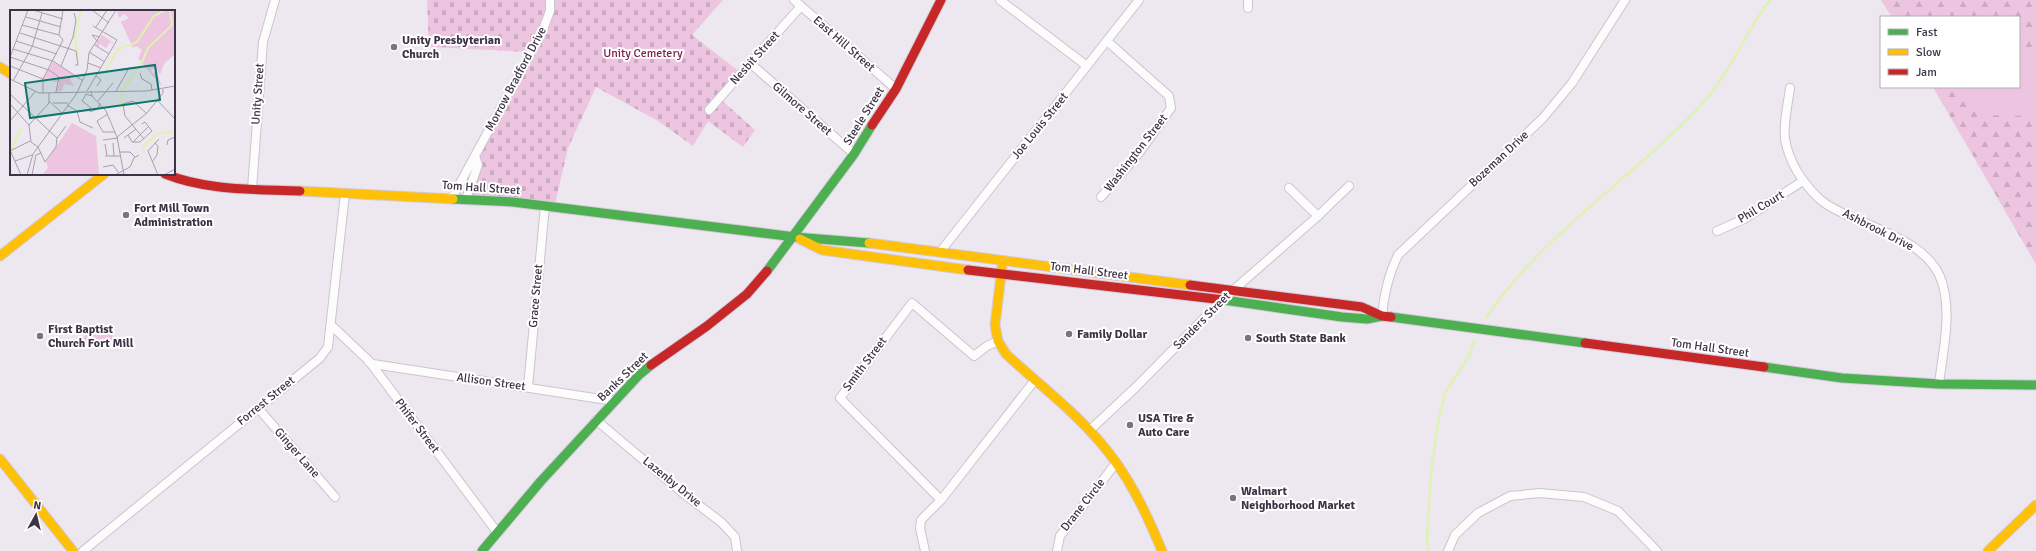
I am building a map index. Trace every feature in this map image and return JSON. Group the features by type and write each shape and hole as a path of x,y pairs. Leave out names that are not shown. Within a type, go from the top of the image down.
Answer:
{"main road":[{"name":"Steele Street","path":"795,237 854,154 896,89 941,0"},
{"path":"0,67 10,73"},
{"path":"0,256 103,175"},
{"name":"Tom Hall Street","path":"168,175 183,181 205,186 466,199 545,206 795,237 826,238 1362,308 1382,316 1842,378 1939,384 2036,385"},
{"name":"Tom Hall Street","path":"795,237 822,250 1000,274 1222,300 1342,317 1367,319 1382,316"},
{"name":"Banks Street","path":"482,551 596,420 639,375 666,354 707,326 747,294 795,237"},
{"path":"1003,262 1000,274 995,325 998,341 1006,354 1090,430 1116,463 1132,486 1162,551"},
{"path":"0,458 73,551"},
{"path":"1989,550 2036,504"}],"street":[{"name":"Unity Street","path":"252,189 263,42 275,0"},
{"name":"Morrow Bradford Drive","path":"452,198 542,32 550,12 550,0"},
{"name":"East Hill Street","path":"794,0 896,89"},
{"path":"1000,0 1087,66"},
{"name":"Joe Louis Street","path":"940,252 1139,0"},
{"name":"Bozeman Drive","path":"1382,316 1390,271 1398,255 1543,118 1572,83 1625,0"},
{"name":"Nesbit Street","path":"709,110 800,6"},
{"name":"Washington Street","path":"1101,197 1139,153 1171,108 1170,96 1107,41"},
{"name":"Gilmore Street","path":"750,63 854,154"},
{"name":"Ashbrook Drive","path":"1790,88 1785,138 1789,157 1803,181 1814,195 1826,204 1911,245 1922,253 1941,280 1948,314 1939,384"},
{"name":"Morrow Bradford Drive","path":"466,199 478,167 475,156"},
{"name":"Phil Court","path":"1717,231 1744,218 1803,181"},
{"name":"Sanders Street","path":"1090,430 1136,387 1222,300 1318,216 1349,186"},
{"path":"1289,188 1318,216"},
{"name":"Forrest Street","path":"83,551 320,358 328,347 345,194"},
{"name":"Grace Street","path":"528,387 545,206"},
{"name":"Smith Street","path":"941,500 840,398 912,303 974,356 987,346 998,341"},
{"name":"Phifer Street","path":"331,325 369,361 497,532"},
{"name":"Allison Street","path":"369,361 373,364 614,401"},
{"path":"925,551 920,528 921,520 941,500 1035,380"},
{"name":"Ginger Lane","path":"258,408 335,498"},
{"name":"Lazenby Drive","path":"596,420 684,494 721,522 735,537 737,551"},
{"name":"Drane Circle","path":"1057,551 1057,544 1060,536 1116,463"},
{"path":"1448,551 1454,535 1478,513 1510,496 1540,492 1584,497 1618,511 1657,551"}],"green space":[{"name":"Unity Cemetery","path":"427,0 723,0 692,35 740,72 718,97 755,130 743,147 708,121 693,146 658,121 596,87 568,148 555,204 469,197 477,156 529,52 429,47"},
{"path":"1881,0 2036,0 2036,264 1934,88 2020,88 2020,16 1891,16"},
{"path":"1881,0 2036,0 2036,57 2020,48 2020,16 1891,16"},
{"path":"1934,88 1962,88 1981,115 2036,116 2036,264"},
{"path":"105,327 116,340 106,348 98,344 89,346 83,338 95,329 98,333"}],"waterway":[{"path":"1486,318 1508,288 1560,233 1674,133 1711,94 1752,26 1770,0"},
{"path":"1429,551 1427,540 1431,471 1439,418 1445,393 1468,358 1474,341"}],"traffic: fast":[{"path":"767,271 854,154 872,125"},
{"path":"453,199 513,202 795,237 869,243"},
{"path":"1224,300 1342,317 1367,319 1382,316"},
{"path":"1391,317 1585,343"},
{"path":"482,551 541,481 639,375 651,365"},
{"path":"1764,367 1842,378 1939,384 2036,385"}],"traffic: slow":[{"path":"0,67 10,73"},
{"path":"0,256 103,175"},
{"path":"300,191 453,199"},
{"path":"800,239 822,250 968,270"},
{"path":"869,243 1190,285"},
{"path":"1002,267 995,325 998,341 1006,354 1078,418 1110,454 1136,494 1162,551"},
{"path":"0,459 73,551"},
{"path":"1988,551 2036,505"}],"traffic: jam":[{"path":"872,125 896,89 941,0"},
{"path":"168,175 181,180 214,186 300,191"},
{"path":"968,270 1224,300"},
{"path":"651,365 707,326 747,294 767,271"},
{"path":"1190,285 1362,307 1382,316 1391,317"},
{"path":"1585,343 1764,367"}],"place":[{"name":"Unity Presbyterian Church","path":"394,47"},
{"name":"Fort Mill Town Administration","path":"126,215"},
{"name":"Family Dollar","path":"1069,334"},
{"name":"First Baptist Church Fort Mill","path":"40,336"},
{"name":"South State Bank","path":"1248,338"},
{"name":"USA Tire & Auto Care","path":"1130,425"},
{"name":"Walmart Neighborhood Market","path":"1233,498"}]}
